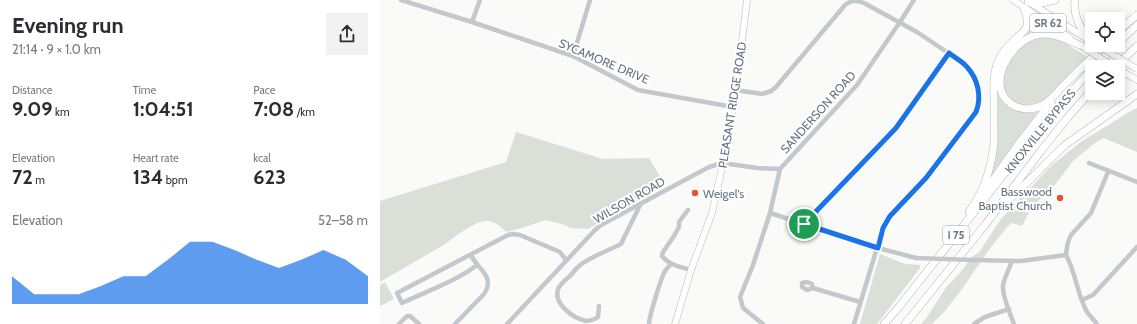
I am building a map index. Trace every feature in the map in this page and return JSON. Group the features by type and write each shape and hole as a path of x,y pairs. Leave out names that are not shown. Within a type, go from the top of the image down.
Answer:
{"highway":[{"path":"951,242 982,191 989,171 994,144 994,80 996,67 1007,48 1022,34 1026,27 1028,20 1026,3 1042,3 1054,0"},
{"path":"1075,0 1075,10 1078,22 1085,33"},
{"path":"1125,24 1137,12"},
{"path":"1125,25 1137,15"},
{"path":"1125,36 1137,25"},
{"path":"1082,46 1051,34 1040,34 1031,37 1019,44 1008,57 1002,70 1000,87 1007,100 1015,106 1022,109 1038,107 1044,105 1050,100 1085,64"},
{"path":"1122,60 1137,46"},
{"path":"1089,60 1097,52"},
{"name":"KNOXVILLE BYPASS","path":"1101,60 1109,52"},
{"path":"973,207 1019,143 1085,64"},
{"name":"KNOXVILLE BYPASS","path":"884,324 1055,110 1085,77"},
{"path":"985,225 1065,145 1137,94"},
{"name":"KNOXVILLE BYPASS","path":"905,324 985,225 1040,152 1085,98"},
{"path":"1120,106 1137,99"}],"main road":[{"name":"PLEASANT RIDGE ROAD","path":"677,323 691,270 712,213 723,163 734,107 747,0"},
{"name":"SR 62","path":"1013,0 1026,3 1085,38"},
{"name":"SR 62","path":"1026,3 1082,46 1103,60"},
{"path":"1109,52 1137,69"},
{"path":"1125,73 1134,79"}],"street":[{"name":"SYCAMORE DRIVE","path":"401,0 573,56 638,90 734,107"},
{"path":"472,22 480,0"},
{"path":"573,56 590,0"},
{"path":"736,90 762,94 771,91 848,2 855,0 900,22 949,53 966,66 974,77 978,89 979,102 976,112 926,178 890,216 883,228 854,324"},
{"name":"SANDERSON ROAD","path":"723,163 757,168 780,169 857,85 914,0"},
{"path":"804,224 896,128 949,53"},
{"name":"WILSON ROAD","path":"507,324 566,260 601,225 709,167 723,163"},
{"path":"1089,164 1137,182"},
{"path":"764,324 743,308 740,297 753,265 770,213 780,169"},
{"path":"1097,324 1087,312 1071,264 1066,255 1067,244 1071,235 1091,213 1108,172"},
{"path":"599,306 598,317 595,319 586,320 570,314 564,309 558,299 559,288 565,280 583,263 622,244 641,203"},
{"path":"688,210 679,222 679,227 662,256 671,264 691,270"},
{"path":"770,213 878,248 916,258 1021,261 1066,255"},
{"path":"477,265 470,271 443,285 402,302 397,293 508,235 520,235 560,252 574,253"},
{"path":"1082,300 1093,295 1137,247"},
{"path":"560,252 566,260"},
{"path":"455,324 487,289 486,274 477,265 471,255"},
{"path":"1012,261 1004,281 1003,289 1014,324"},
{"path":"649,324 660,283 671,264"},
{"path":"813,288 860,302"},
{"path":"974,324 985,317 1009,309"},
{"path":"399,324 407,316 410,316 415,323"}],"shaded area":[{"path":"1030,19 1053,32 1033,34 999,71 1007,104 1040,109 987,184 996,79 1001,61"},
{"path":"1040,37 1054,38 1064,42 1087,57 1048,99 1035,105 1025,106 1013,102 1006,94 1003,84 1004,72 1014,53 1029,41"},
{"path":"1137,108 1137,152 1104,138 1095,143 1073,161 1055,185 1031,208 1022,226 1012,223 1007,227 945,311 932,324 921,324 947,286 959,274 972,257 979,252 1001,219 1052,165 1082,141"},
{"path":"516,132 603,159 649,158 664,183 588,229 571,228 545,220 506,232 494,222 480,222 380,282 380,201 506,162"},
{"path":"880,254 905,264 920,265 920,268 877,324 860,324"},
{"path":"385,282 394,299 380,306 380,285"}],"place":[{"name":"Weigel's","path":"695,193"},
{"name":"Basswood Baptist Church","path":"1060,198"}],"route":[{"path":"949,53 966,66 974,77 978,89 979,102 976,112 926,178 890,216 883,228 878,248 804,224 896,128 949,53"}]}
